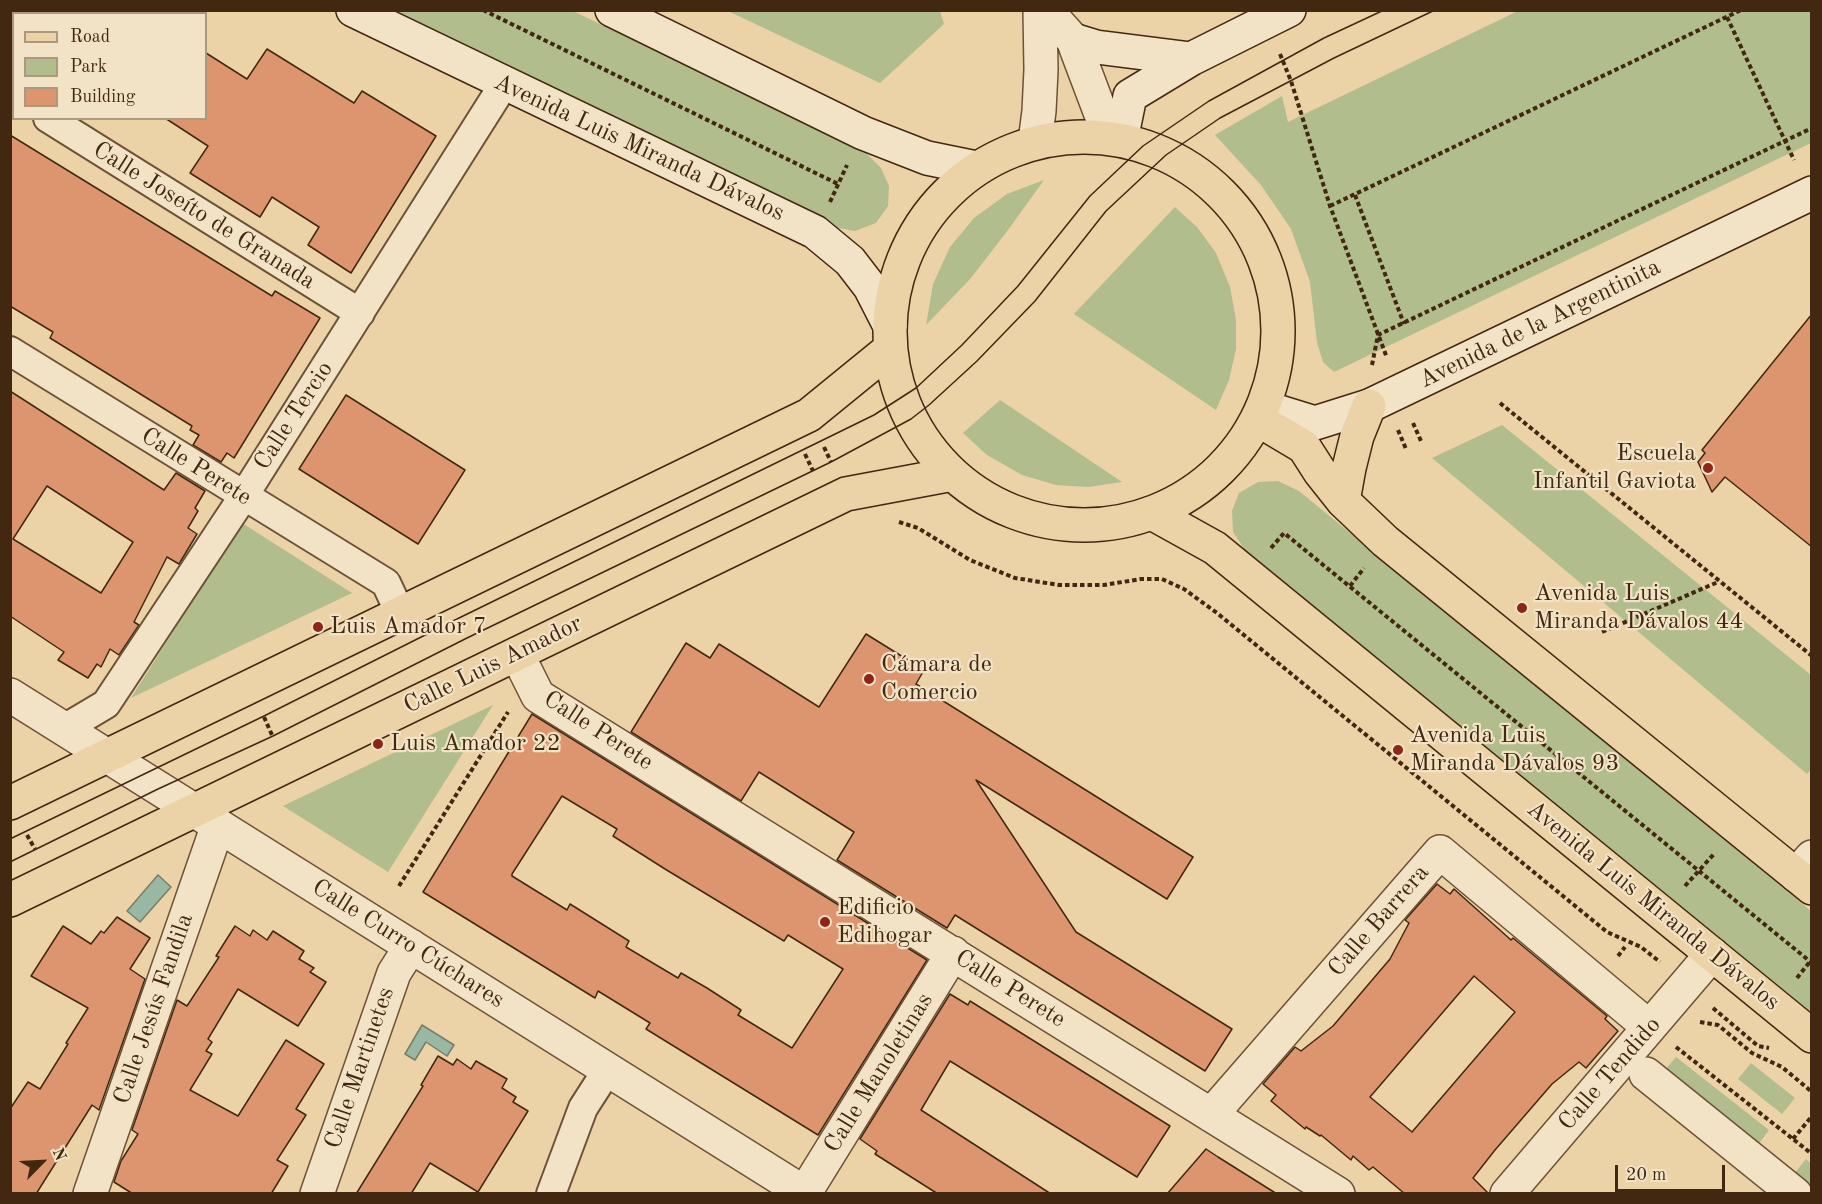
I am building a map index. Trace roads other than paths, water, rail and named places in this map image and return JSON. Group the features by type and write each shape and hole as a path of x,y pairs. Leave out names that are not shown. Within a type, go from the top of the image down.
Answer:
{"main road":[{"path":"1071,137 1116,139 1166,155 1202,176 1230,204 1255,241 1271,281 1278,324 1275,366 1260,413 1233,457 1198,489 1152,513 1114,523 1078,525 1044,521 1007,509 979,494 953,474 930,448 911,419 902,398 890,337 893,295 901,266 916,232 940,199 976,168 1035,142 1071,137"},
{"path":"10,803 809,415 890,337"},
{"path":"1343,501 1357,436 1369,406"},
{"path":"1260,413 1304,447 1343,501 1385,541 1806,874"},
{"name":"Calle Luis Amador","path":"10,900 205,818 523,666 846,494 953,474"},
{"name":"Avenida Luis Miranda Dávalos","path":"1152,513 1215,548 1812,1036"}],"street":[{"name":"Avenida Luis Miranda Dávalos","path":"353,10 815,232 850,261 870,287 890,337"},
{"path":"612,10 863,133 927,158 976,168"},
{"path":"1035,142 1040,111 1040,10"},
{"path":"1046,10 1073,40 1116,139"},
{"path":"1116,139 1130,96 1191,59 1289,10"},
{"path":"1073,40 1096,47 1191,59"},
{"name":"Calle Tercio","path":"64,729 106,704 243,496 504,84"},
{"name":"Calle Joseíto de Granada","path":"51,120 360,313"},
{"name":"Avenida de la Argentinita","path":"1260,413 1316,423 1369,406 1812,193"},
{"name":"Calle Perete","path":"10,351 386,584 400,613"},
{"name":"Calle Perete","path":"523,666 538,696 1338,1194"},
{"name":"Calle Curro Cúchares","path":"10,695 805,1193"},
{"name":"Calle Jesús Fandila","path":"90,1194 205,818"},
{"name":"Calle Barrera","path":"1211,1115 1440,852 1660,1035"},
{"name":"Calle Martinetes","path":"317,1194 394,973 411,946"},
{"name":"Calle Manoletinas","path":"805,1193 953,953"},
{"name":"Calle Tendido","path":"1507,1194 1660,1035 1688,984 1712,954"},
{"path":"551,1194 583,1108 608,1069"},
{"path":"1646,1074 1795,1194"}],"tram line":[{"path":"10,839 874,415 916,388 962,345 1018,286 1090,196 1143,146 1209,101 1324,38 1384,10"},
{"path":"10,862 158,789 273,736 467,638 831,462 911,419 977,361 1035,301 1106,211 1166,155 1220,118 1334,58 1435,10"}],"place":[{"name":"Escuela Infantil Gaviota","path":"1708,468"},
{"name":"Avenida Luis Miranda Dávalos 44","path":"1522,608"},
{"name":"Luis Amador 7","path":"318,627"},
{"name":"Cámara de Comercio","path":"869,679"},
{"name":"Luis Amador 22","path":"378,744"},
{"name":"Avenida Luis Miranda Dávalos 93","path":"1398,750"},
{"name":"Edificio Edihogar","path":"825,922"}]}
